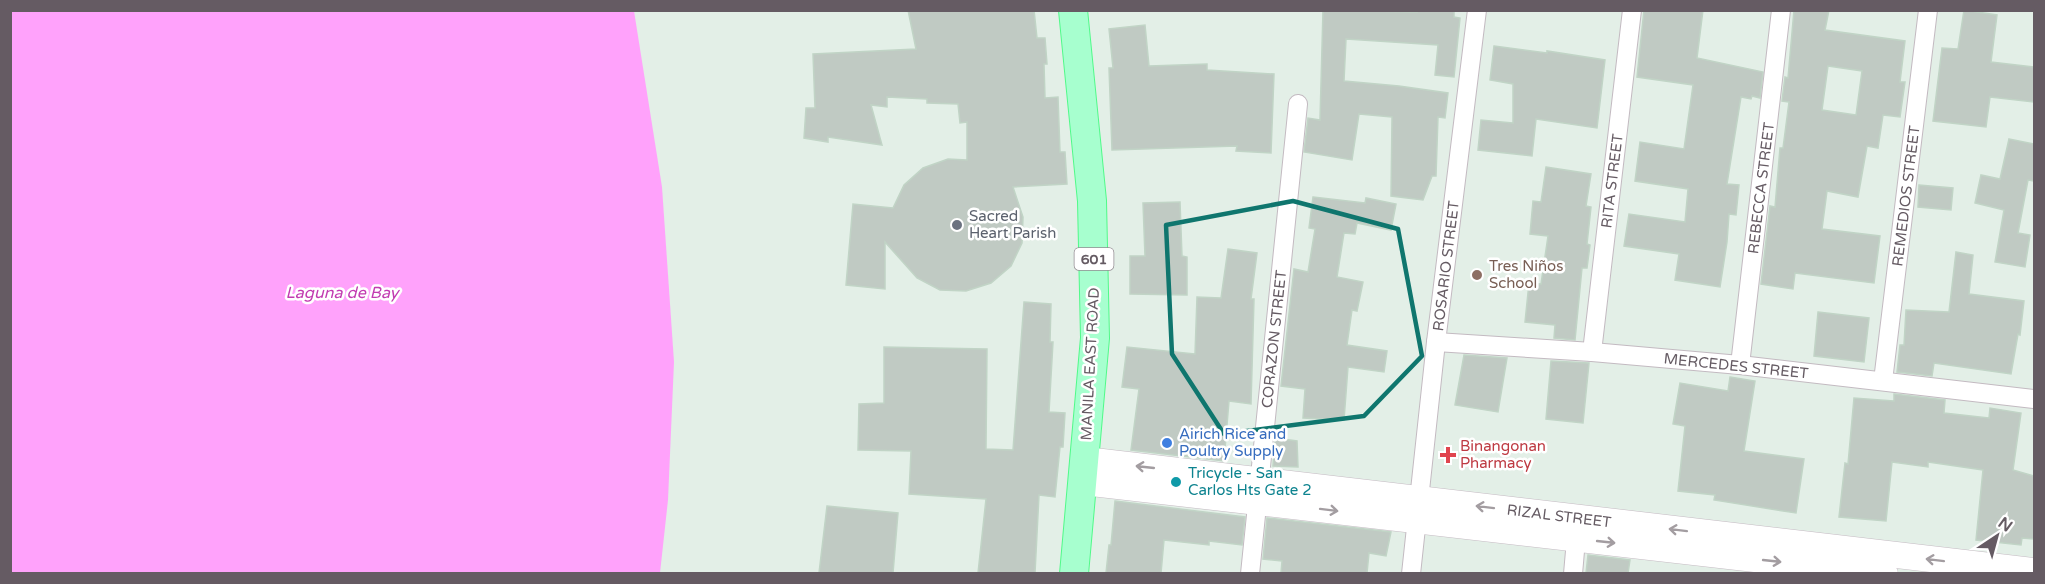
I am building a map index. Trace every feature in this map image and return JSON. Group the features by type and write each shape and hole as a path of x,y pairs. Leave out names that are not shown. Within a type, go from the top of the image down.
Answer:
{"main road":[{"name":"MANILA EAST ROAD","path":"1073,10 1092,201 1095,269 1095,338 1074,573"}],"street":[{"name":"ROSARIO STREET","path":"1411,573 1436,342 1477,10"},
{"name":"RITA STREET","path":"1592,352 1632,10"},
{"name":"REBECCA STREET","path":"1740,365 1781,10"},
{"name":"REMEDIOS STREET","path":"1883,381 1928,10"},
{"name":"CORAZON STREET","path":"1250,573 1298,104"},
{"name":"MERCEDES STREET","path":"1436,342 1740,365 2034,399"},
{"name":"RIZAL STREET","path":"1084,471 1715,544 2034,571"},
{"path":"1572,573 1577,529"},
{"name":"RIZAL STREET","path":"1715,544 1885,573"}],"highlighted area":[{"path":"1293,201 1398,229 1422,356 1364,416 1224,434 1172,354 1166,225"}],"water":[{"name":"Laguna de Bay","path":"10,11 634,11 662,187 674,362 668,500 660,573 11,573"}],"building":[{"path":"908,10 1034,10 1037,38 1045,38 1047,64 1044,64 1045,98 1058,97 1060,152 1065,152 1067,184 1013,187 1023,217 1022,243 1011,266 991,283 966,291 940,290 917,278 885,242 885,289 846,285 853,204 893,208 904,185 923,168 948,159 967,160 967,122 960,123 958,104 927,103 927,99 887,97 887,107 871,105 882,145 828,137 828,142 804,138 806,108 815,108 813,54 916,49"},
{"path":"1323,10 1417,12 1417,10 1454,10 1454,17 1460,18 1454,77 1435,75 1438,45 1346,39 1344,81 1448,93 1445,118 1438,117 1436,176 1432,176 1423,200 1391,196 1392,117 1359,114 1352,160 1304,152 1308,118 1320,120"},
{"path":"1644,10 1703,10 1697,58 1763,72 1760,98 1741,97 1727,184 1739,185 1736,215 1729,214 1720,287 1675,280 1679,254 1624,246 1629,214 1685,222 1688,189 1635,181 1640,142 1684,149 1693,85 1637,77"},
{"path":"1794,10 1829,10 1825,30 1905,41 1900,82 1905,82 1900,117 1883,115 1878,148 1867,146 1858,197 1827,191 1822,229 1880,236 1874,283 1795,273 1793,289 1761,284 1770,206 1775,207 1780,148 1783,148 1789,102 1782,101 1785,77 1788,78","holes":["1828,66 1862,71 1856,115 1822,110"]},
{"path":"1964,10 1997,15 1991,62 2034,67 2034,102 1990,97 1986,127 1933,121 1942,48 1958,49"},
{"path":"1145,25 1149,66 1207,64 1207,70 1274,74 1271,153 1236,151 1237,146 1112,150 1109,68 1113,68 1109,29"},
{"path":"1494,46 1605,60 1597,128 1536,119 1532,156 1478,150 1481,120 1513,123 1513,84 1490,80"},
{"path":"2009,139 2034,144 2034,181 2028,180 2018,233 2030,235 2025,267 1995,262 2004,210 1975,203 1981,175 2000,179"},
{"path":"1546,167 1591,174 1586,206 1591,207 1587,244 1590,245 1587,268 1582,268 1575,340 1554,338 1555,325 1525,322 1529,283 1541,284 1548,236 1530,234 1533,201 1541,202"},
{"path":"1919,185 1953,188 1951,210 1918,207"},
{"path":"1313,197 1365,203 1366,198 1396,204 1391,230 1357,223 1355,234 1344,233 1337,277 1363,282 1357,311 1352,310 1347,345 1387,351 1384,372 1348,367 1344,420 1303,418 1305,389 1281,386 1294,269 1308,272 1315,229 1309,228"},
{"path":"1180,202 1182,256 1187,257 1187,295 1130,294 1130,256 1145,256 1143,203"},
{"path":"1228,249 1257,253 1251,299 1254,299 1251,404 1229,401 1224,461 1131,450 1139,389 1122,387 1127,347 1195,354 1197,297 1221,298"},
{"path":"1956,252 1973,255 1969,294 2024,301 2020,335 2018,334 2011,374 1934,363 1932,376 1897,372 1900,345 1904,345 1906,310 1949,312"},
{"path":"1024,302 1051,304 1050,342 1053,342 1049,412 1065,413 1063,447 1060,447 1055,497 1039,495 1035,573 978,573 986,499 909,494 911,451 858,450 859,404 884,403 884,347 987,349 986,449 1013,450"},
{"path":"1818,312 1869,318 1864,362 1814,356"},
{"path":"1464,355 1507,358 1498,412 1455,405"},
{"path":"1551,361 1589,363 1583,423 1546,419"},
{"path":"1730,377 1755,381 1744,451 1804,459 1796,513 1714,500 1715,495 1678,491 1685,426 1673,424 1680,383 1728,391"},
{"path":"1894,394 1945,400 1944,413 1989,418 1990,408 2021,413 2013,470 2034,476 2034,539 2022,538 2021,545 1976,540 1983,470 1928,462 1928,467 1892,462 1886,521 1839,517 1845,463 1848,464 1854,398 1894,401"},
{"path":"1275,438 1297,441 1298,467 1273,466"},
{"path":"1115,501 1245,517 1242,545 1209,541 1209,545 1164,540 1161,573 1106,573"},
{"path":"827,506 898,513 893,573 819,573"},
{"path":"1267,518 1391,532 1386,556 1369,553 1367,573 1281,573 1282,561 1263,559"},
{"path":"1588,555 1630,560 1628,573 1586,573"}],"place":[{"name":"Sacred Heart Parish","path":"957,225"},
{"name":"Tres Niños School","path":"1477,275"},
{"name":"Airich Rice and Poultry Supply","path":"1167,443"},
{"name":"Binangonan Pharmacy","path":"1448,455"},
{"name":"Tricycle - San Carlos Hts Gate 2","path":"1176,482"}]}
